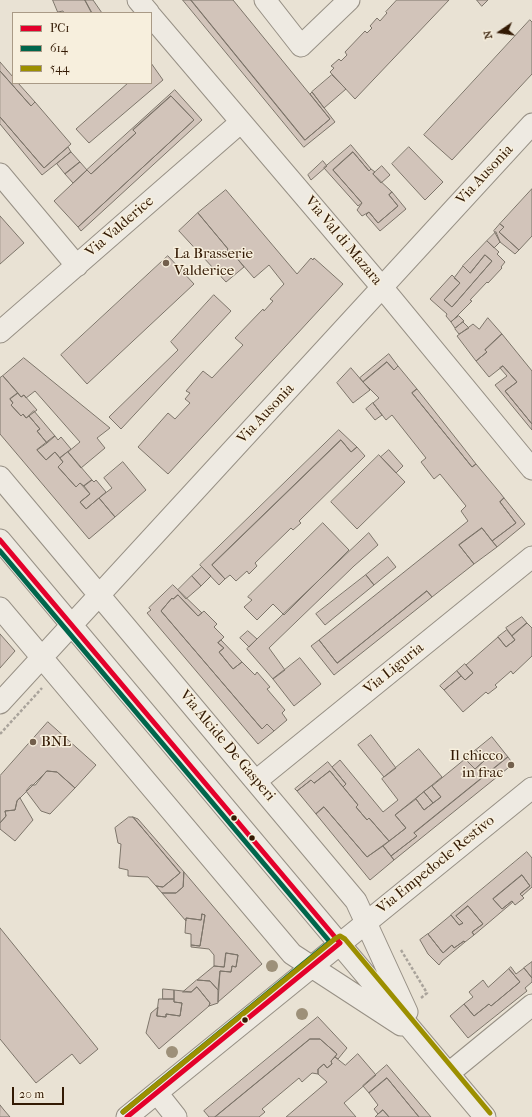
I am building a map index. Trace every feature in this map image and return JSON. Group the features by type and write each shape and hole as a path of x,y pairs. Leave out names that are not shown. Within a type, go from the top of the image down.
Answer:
{"street":[{"path":"138,0 148,12"},
{"path":"265,0 301,46 349,0"},
{"name":"Via Val di Mazara","path":"152,17 382,287 532,469"},
{"name":"Via Valderice","path":"0,332 241,122"},
{"name":"Via Ausonia","path":"0,703 532,124"},
{"path":"0,174 77,266"},
{"name":"Via Alcide De Gasperi","path":"0,478 356,901 419,1037"},
{"name":"Via Alcide De Gasperi","path":"0,540 485,1117"},
{"name":"Via Liguria","path":"256,781 532,557"},
{"name":"Via Alcide De Gasperi","path":"0,608 292,954 311,968 419,1037"},
{"name":"Via Empedocle Restivo","path":"127,1117 532,788"},
{"path":"449,1074 532,1005"},
{"path":"157,1093 176,1117"}],"path":[{"path":"0,734 42,688"},
{"path":"400,948 427,993 418,1000"}],"building":[{"path":"53,0 85,0 91,12 63,11 58,12"},
{"path":"85,0 93,0 101,12 91,12"},
{"path":"183,0 191,0 305,140 330,119 310,94 312,92 335,122 304,147"},
{"path":"191,0 233,0 330,119 305,140"},
{"path":"397,0 449,0 355,99 330,72 334,68 331,66 339,59 341,61 347,55 345,52 365,31 367,33 372,28 370,26 377,18 380,21"},
{"path":"477,0 488,0 482,6"},
{"path":"530,20 532,22 532,74 452,160 424,135"},
{"path":"0,62 12,76 12,84 19,84 35,102 31,106 0,71"},
{"path":"152,64 163,80 89,143 76,129 127,84 152,84"},
{"path":"0,71 31,106 35,102 71,144 44,168 0,117"},
{"path":"332,75 346,89 324,108 312,92"},
{"path":"175,90 202,120 81,231 78,227 194,120 171,96 133,130 136,133 91,174 87,170"},
{"path":"171,96 194,120 78,227 54,201 87,170 91,174 136,133 133,130"},
{"path":"0,117 44,168 68,147 71,152 42,175 0,124"},
{"path":"351,145 371,169 369,171 353,152 333,170 362,203 358,206 324,168"},
{"path":"409,147 443,182 425,200 392,164"},
{"path":"71,152 80,162 65,174 57,164"},
{"path":"353,152 369,171 371,169 375,172 373,174 392,192 389,195 398,206 378,223 369,212 362,216 357,210 362,203 333,170"},
{"path":"323,161 327,166 311,180 308,175"},
{"path":"80,162 87,170 73,183 65,174"},
{"path":"382,166 390,175 381,183 373,174"},
{"path":"532,189 532,236 519,250 499,232 504,227 500,224"},
{"path":"226,190 297,274 311,258 313,260 314,258 343,284 168,474 138,447 168,413 175,419 190,403 185,399 190,393 186,391 203,371 212,378 243,345 235,338 263,309 264,311 273,301 270,299 284,284 269,265 254,278 235,256 233,258 227,250 228,249 198,213"},
{"path":"392,192 406,209 380,231 366,215 369,212 378,223 398,206 389,195"},
{"path":"198,213 228,249 227,250 233,258 235,256 244,267 226,282 179,231"},
{"path":"0,216 24,243 0,264"},
{"path":"500,224 504,227 499,232 519,250 515,254 500,242 494,231"},
{"path":"496,232 500,242 494,248 487,241"},
{"path":"487,241 499,252 497,254 505,262 501,267 502,268 470,300 472,301 451,322 446,316 447,314 430,299 452,275 460,283 444,300 452,307 492,261 485,255 470,273 463,266"},
{"path":"485,255 492,261 452,307 444,300 460,283 454,278 463,266 470,273"},
{"path":"168,256 194,284 87,384 61,355"},
{"path":"214,295 231,311 121,429 109,417 178,350 171,342"},
{"path":"459,316 464,321 455,328 451,322"},
{"path":"488,318 502,334 485,350 487,352 476,361 457,336 473,324 479,329"},
{"path":"463,322 469,328 459,334 455,329"},
{"path":"502,334 532,371 532,424 505,391 517,382 503,366 489,377 476,361 487,352 485,350"},
{"path":"389,354 398,366 394,370 387,362 363,382 360,378"},
{"path":"24,358 110,428 97,438 105,448 81,468 68,452 80,442 35,391 26,398 24,395 21,397 3,376"},
{"path":"387,362 394,370 398,366 417,389 412,393 472,467 476,464 501,494 504,498 500,502 516,523 492,541 482,528 459,545 474,564 432,597 427,591 337,663 319,640 468,521 461,511 466,506 440,474 434,479 421,462 426,458 392,415 386,420 373,403 379,398 363,382"},
{"path":"503,366 517,382 505,391 532,424 532,430 495,385 507,376 500,368"},
{"path":"351,368 370,390 353,403 337,383"},
{"path":"3,376 18,393 10,399 13,403 11,405 21,416 23,414 26,418 29,416 40,429 37,431 47,443 37,450 46,460 55,452 63,462 58,467 76,487 80,483 90,494 80,502 86,509 99,498 115,517 89,539 0,434 0,378"},
{"path":"417,389 476,464 472,467 412,393"},
{"path":"18,393 21,397 24,395 37,410 26,418 23,414 21,416 11,405 13,403 10,399"},
{"path":"373,403 382,415 375,420 366,409"},
{"path":"34,411 55,436 47,443 37,431 40,429 29,416"},
{"path":"339,430 357,447 351,452 341,440 212,565 225,579 219,585 200,565"},
{"path":"55,436 58,440 61,437 71,449 60,458 55,452 46,460 37,450"},
{"path":"341,440 351,452 357,447 365,456 299,521 301,523 293,530 291,528 255,563 257,566 249,574 247,571 236,581 230,575 225,579 212,565"},
{"path":"389,450 403,466 396,473 381,457"},
{"path":"68,452 92,480 84,486 80,483 76,487 58,467 63,462 60,458"},
{"path":"379,455 405,482 357,529 331,502"},
{"path":"123,462 146,490 115,517 99,498 112,488 104,478"},
{"path":"92,480 94,482 96,480 106,492 86,509 80,502 90,494 84,486"},
{"path":"504,498 525,524 497,547 492,541 516,523 500,502"},
{"path":"323,523 349,550 284,615 273,604 257,620 244,607 252,600 248,597"},
{"path":"482,528 497,547 474,564 459,545"},
{"path":"369,533 378,545 354,566 269,648 285,670 273,679 247,649"},
{"path":"388,557 396,567 374,585 366,575"},
{"path":"202,567 211,576 201,586 192,576"},
{"path":"366,575 374,585 325,625 316,614"},
{"path":"192,576 201,586 186,599 178,590"},
{"path":"173,585 202,613 198,616 178,595 173,599 172,598 161,611 262,729 267,724 274,731 258,744 147,613 151,610 149,608"},
{"path":"427,591 432,597 334,675 311,646 319,640 337,663"},
{"path":"178,595 198,616 204,611 217,624 214,627 224,637 218,643 224,648 219,652 233,669 242,662 255,675 257,672 270,687 267,689 285,710 282,713 287,720 274,731 267,724 262,729 161,611 172,598 173,599"},
{"path":"522,617 527,623 512,636 506,628"},
{"path":"527,623 532,628 532,656 513,674 511,671 495,685 497,687 488,694 486,692 463,712 444,690 461,676 465,680 473,673 466,665 498,637 506,647 515,640 512,636"},
{"path":"507,630 515,640 506,647 498,637"},
{"path":"248,631 257,639 249,647 240,638"},
{"path":"0,634 15,651 0,668"},
{"path":"221,640 242,662 233,669 219,652 224,648 218,643"},
{"path":"300,658 321,684 294,706 273,679"},
{"path":"465,664 473,673 465,680 457,671"},
{"path":"457,671 461,676 444,690 440,686"},
{"path":"48,722 96,765 75,788 57,772 47,771 17,801 15,810 5,811 6,816 0,823 0,776"},
{"path":"371,735 396,768 384,777 358,745"},
{"path":"492,737 508,757 414,833 417,836 391,856 383,846 406,828 395,815 416,799 424,810 441,797 432,786 465,759 475,769 485,760 476,750"},
{"path":"419,749 442,777 395,815 406,828 389,841 369,818 367,820 356,807 358,805 343,787 346,784 332,767 340,760 383,812 398,800 382,779"},
{"path":"476,750 485,760 475,769 465,759"},
{"path":"508,757 513,764 394,860 391,856 417,836 414,833"},
{"path":"328,762 346,784 343,787 330,771 314,783 311,780 297,791 295,789"},
{"path":"47,771 57,772 75,788 50,814 41,811 26,791 31,785 35,785"},
{"path":"330,771 358,805 356,807 367,820 369,818 389,841 367,857 324,807 316,814 297,791 311,780 314,783"},
{"path":"432,786 441,797 433,803 424,792"},
{"path":"424,792 433,803 424,810 416,799"},
{"path":"20,798 33,820 15,841 0,829 0,823 6,816 5,811 15,810 17,801"},
{"path":"324,807 367,857 383,846 394,860 370,880 316,814"},
{"path":"129,817 133,817 180,873 163,887 156,886 148,877 128,876 128,870 119,868 121,844 118,843 115,828"},
{"path":"133,817 138,819 184,872 183,887 176,893 162,893 156,886 163,887 180,873"},
{"path":"527,852 532,858 532,887 522,896 520,894 530,886 522,875 493,899 502,909 512,901 513,902 474,935 472,932 483,924 468,906 456,916 463,923 459,925 451,915"},
{"path":"184,872 262,964 218,1002 220,971 231,972 232,966 236,967 238,955 226,953 224,967 214,966 214,955 209,949 191,947 191,945 200,946 205,915 202,914 201,920 186,918 186,921 162,893 176,893 183,887"},
{"path":"522,875 530,886 520,894 524,898 515,905 512,901 502,909 493,899"},
{"path":"468,906 483,924 472,932 474,935 465,942 464,941 454,948 452,945 443,953 428,934 451,915 459,925 463,923 456,916"},
{"path":"202,914 205,915 200,946 191,945 191,934 185,933 186,918 201,920"},
{"path":"0,928 98,1049 80,1064 72,1054 36,1083 0,1039"},
{"path":"428,934 443,953 452,945 454,948 464,941 465,942 439,965 428,954 420,940"},
{"path":"226,953 238,955 236,967 232,966 231,972 220,971 218,990 210,981 197,980 214,966 224,967"},
{"path":"532,962 532,978 524,968"},
{"path":"511,967 516,974 524,968 532,978 532,982 525,988 527,991 468,1038 450,1016 464,1004 474,1016 489,1004 491,1006 520,982 509,969"},
{"path":"509,969 520,982 491,1006 489,1004 474,1016 464,1004 473,997 469,992 483,980 488,987"},
{"path":"197,980 210,981 218,990 218,1003 209,1006 210,1003 197,987 191,992 183,992"},
{"path":"197,987 210,1003 209,1006 159,1049 146,1033 151,1013 158,1007 157,1016 166,1017 166,1014 180,1016 182,1003 174,1002 174,990 191,992"},
{"path":"163,989 174,990 174,999 163,999"},
{"path":"159,999 174,999 174,1002 182,1003 180,1016 166,1014 166,1017 157,1016"},
{"path":"318,1017 347,1048 338,1059 335,1057 337,1054 320,1039 310,1039 215,1117 209,1117 204,1111"},
{"path":"310,1039 320,1039 337,1054 331,1061 332,1064 327,1068 324,1064 318,1069 318,1074 312,1073 302,1082 299,1078 262,1109 265,1112 259,1117 215,1117"},
{"path":"358,1054 376,1075 344,1103 356,1117 286,1117 327,1082 318,1074 318,1069 324,1064 327,1068 332,1064 331,1061 335,1057 345,1065"},
{"path":"387,1065 431,1117 419,1117 387,1078 369,1093 363,1086"},
{"path":"387,1078 419,1117 389,1117 383,1110 378,1114 374,1109 378,1105 369,1093"},
{"path":"0,1105 4,1110 10,1117 0,1117"},
{"path":"383,1110 389,1117 375,1117 378,1114"}],"transit line":[{"name":"PC1","path":"0,540 340,943"},
{"name":"614","path":"0,551 330,942 123,1112"},
{"name":"544","path":"123,1112 340,936 345,939 490,1113"},
{"name":"PC1","path":"127,1117 340,943"}],"place":[{"name":"La Brasserie Valderice","path":"166,263"},
{"name":"BNL","path":"33,742"},
{"name":"Il chicco in frac","path":"511,765"}]}
